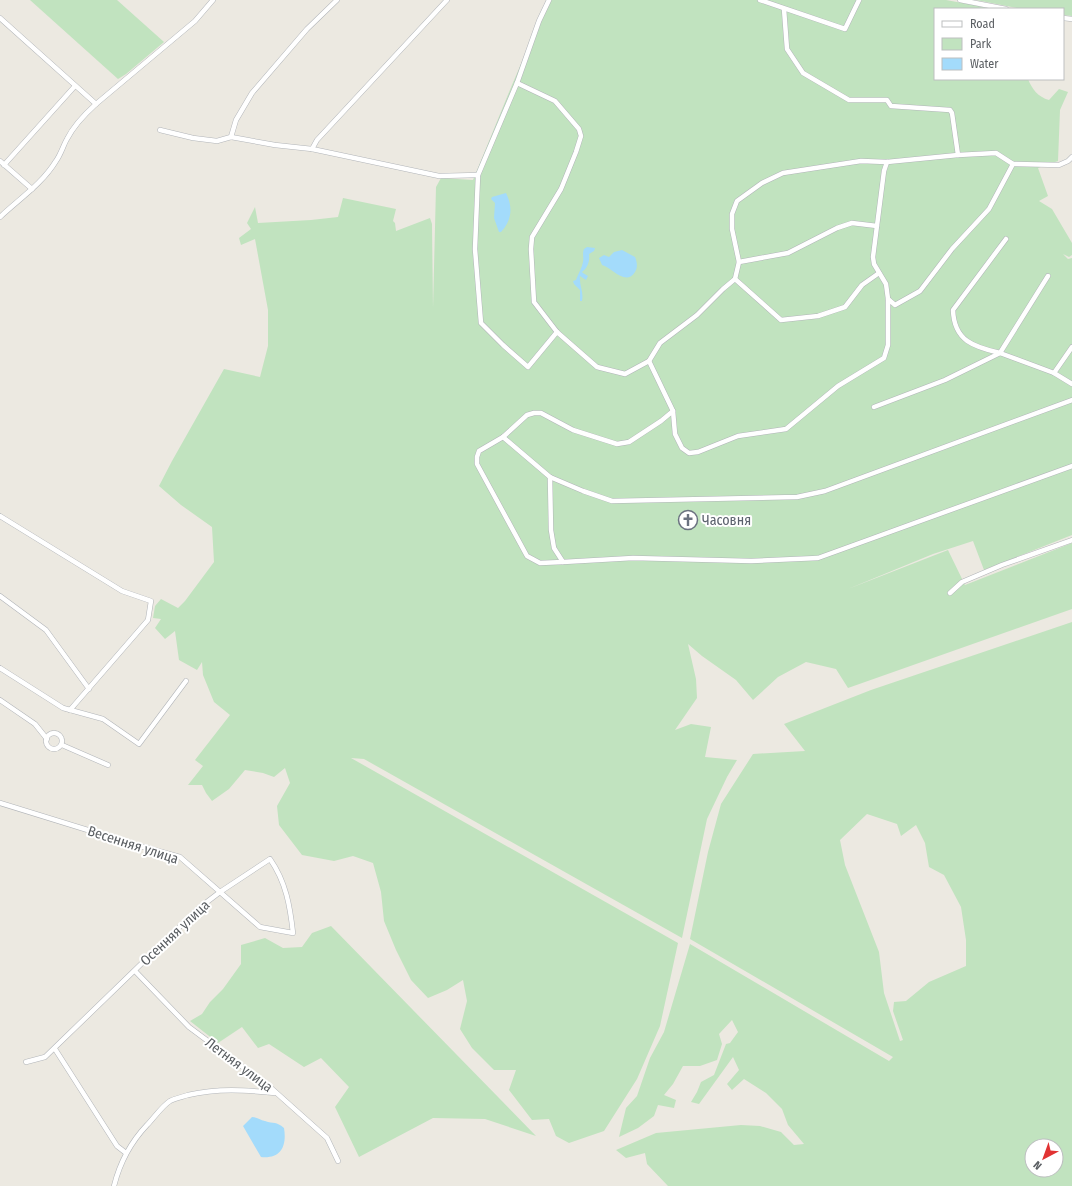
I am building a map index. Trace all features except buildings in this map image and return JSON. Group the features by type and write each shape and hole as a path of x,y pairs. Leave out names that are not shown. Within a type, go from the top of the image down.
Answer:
{"street":[{"path":"0,217 32,189 56,161 67,138 82,117 195,21 213,0"},
{"path":"231,137 236,120 252,94 308,30 337,0"},
{"path":"312,149 317,140 447,0"},
{"path":"549,0 478,175 475,249 481,323 528,368 557,332"},
{"path":"760,0 845,29 859,0"},
{"path":"960,0 1001,8"},
{"path":"784,9 787,49 804,73 849,100 887,100 892,106 950,110 952,113 958,155"},
{"path":"0,18 96,104"},
{"path":"517,82 554,101 579,130 580,136 576,152 561,189 532,237 531,249 534,302 557,332 598,367 625,374 649,361 660,343 697,315 736,279 739,262 732,229 732,214 738,201 762,182 783,172 861,161 887,162 996,153 1013,164 1059,165 1068,161 1072,157"},
{"path":"32,189 2,163 75,86"},
{"path":"160,130 193,138 217,141 231,137 312,149 439,176 478,175"},
{"path":"649,361 673,411 675,434 682,448 690,453 698,452 738,436 786,429 838,386 884,358 888,345 888,299 886,284 874,264 873,257 884,171 887,162"},
{"path":"888,299 895,306 920,291 952,249 989,209 1013,164"},
{"path":"739,262 788,253 837,228 852,223 877,226"},
{"path":"1006,239 953,310 953,319 958,331 967,343 980,349 1000,353 1054,374 1072,384"},
{"path":"736,279 781,320 818,316 845,307 862,285 879,273"},
{"path":"874,407 945,380 1000,353 1048,276"},
{"path":"1054,374 1072,347"},
{"path":"502,437 550,477 612,502 797,496 825,491 1072,400"},
{"path":"673,411 662,421 629,442 617,444 573,430 541,413 534,412 527,415 502,437 479,451 476,457 477,464 527,556 540,563 633,558 751,561 818,558 1072,466"},
{"path":"550,477 551,530 554,548 563,562"},
{"path":"0,516 122,591 151,601 148,620 70,710"},
{"path":"950,593 962,582 1002,565 1072,540"},
{"path":"0,596 46,630 89,689"},
{"path":"0,668 63,708 103,719 139,744 186,680"},
{"path":"0,700 35,724 46,739 47,744 52,749 58,749 62,745 62,737 58,734 50,734 46,739"},
{"path":"62,745 108,764"},
{"name":"Весенняя улица","path":"0,803 180,857 260,927 293,933"},
{"name":"Осенняя улица","path":"26,1062 45,1057 55,1049 199,908 220,892 270,859 279,871 290,906 293,933"},
{"name":"Летняя улица","path":"135,971 189,1027 276,1092 327,1138 338,1161"},
{"path":"55,1049 117,1146 126,1153"},
{"path":"114,1186 126,1153 136,1137 169,1102 177,1098 201,1092 237,1089 276,1092"}],"green space":[{"path":"30,0 117,0 164,42 118,79"},
{"path":"550,0 946,0 990,8 934,8 934,80 1028,80 1036,92 1049,100 1059,89 1068,92 1060,110 1058,161 1038,168 1048,196 1039,201 1052,209 1072,243 1072,255 1069,257 1063,254 1068,259 1072,258 1072,535 984,570 973,541 933,554 848,589 948,550 965,585 1072,543 1072,609 848,688 836,669 806,662 778,677 753,700 736,680 688,644 696,679 697,698 675,730 691,724 711,727 705,757 737,760 727,777 707,819 682,938 364,759 351,758 678,943 660,1026 637,1079 604,1131 569,1143 556,1136 549,1119 532,1120 509,1090 516,1070 494,1070 472,1048 460,1029 467,1001 463,980 447,990 428,998 411,980 384,921 381,892 373,863 353,856 334,861 302,855 279,825 277,806 290,783 285,768 274,777 263,773 245,770 229,789 212,801 202,785 188,785 203,766 195,760 230,715 214,702 203,675 202,662 197,670 179,660 175,631 165,639 155,628 161,619 153,618 155,606 161,599 178,608 214,562 212,527 181,505 159,486 224,369 260,377 268,346 268,310 255,239 241,245 239,238 251,229 247,223 255,207 258,223 338,217 343,198 396,209 393,221 395,223 396,231 430,218 432,224 433,308 436,187 441,178 473,180 546,5"},
{"path":"976,0 1072,0 1072,16 1064,15 1064,8 1017,8"},
{"path":"1072,622 1072,1186 668,1186 647,1164 645,1153 626,1158 616,1150 656,1133 741,1125 760,1126 781,1132 794,1145 804,1144 788,1125 782,1109 766,1093 744,1079 732,1090 727,1084 739,1070 733,1057 699,1104 691,1102 701,1082 714,1075 726,1044 730,1043 738,1032 732,1020 719,1034 722,1044 717,1060 700,1066 683,1066 673,1084 664,1095 676,1100 674,1108 658,1105 654,1116 638,1128 619,1137 626,1108 637,1096 650,1058 664,1032 690,944 889,1061 893,1057 690,939 708,852 721,804 753,754 805,751 784,724 871,690","holes":["867,814 897,824 901,836 916,825 925,843 929,867 944,875 961,907 966,940 966,966 929,982 906,1001 894,1002 893,1011 903,1040 900,1041 884,993 879,952 845,865 840,840"]},
{"path":"331,926 536,1136 485,1119 433,1118 359,1157 335,1107 349,1087 321,1058 304,1067 269,1044 258,1048 242,1027 218,1043 190,1021 202,1014 241,964 241,945 265,938 283,948 302,947 312,933"}],"water":[{"path":"506,193 510,203 510,213 505,227 501,232 499,232 494,218 495,203 491,199 492,197"},
{"path":"587,247 595,248 594,251 589,254 588,264 582,272 588,276 586,280 580,276 582,301 580,301 580,290 573,281 576,280 581,269 583,262 583,251"},
{"path":"622,250 635,257 637,263 635,272 627,278 618,275 606,266 602,265 599,258 604,255 609,257 614,252"},
{"path":"252,1117 277,1124 284,1128 285,1134 283,1146 278,1153 273,1156 261,1157 243,1126"}],"place":[{"name":"Часовня","path":"688,520"}]}
